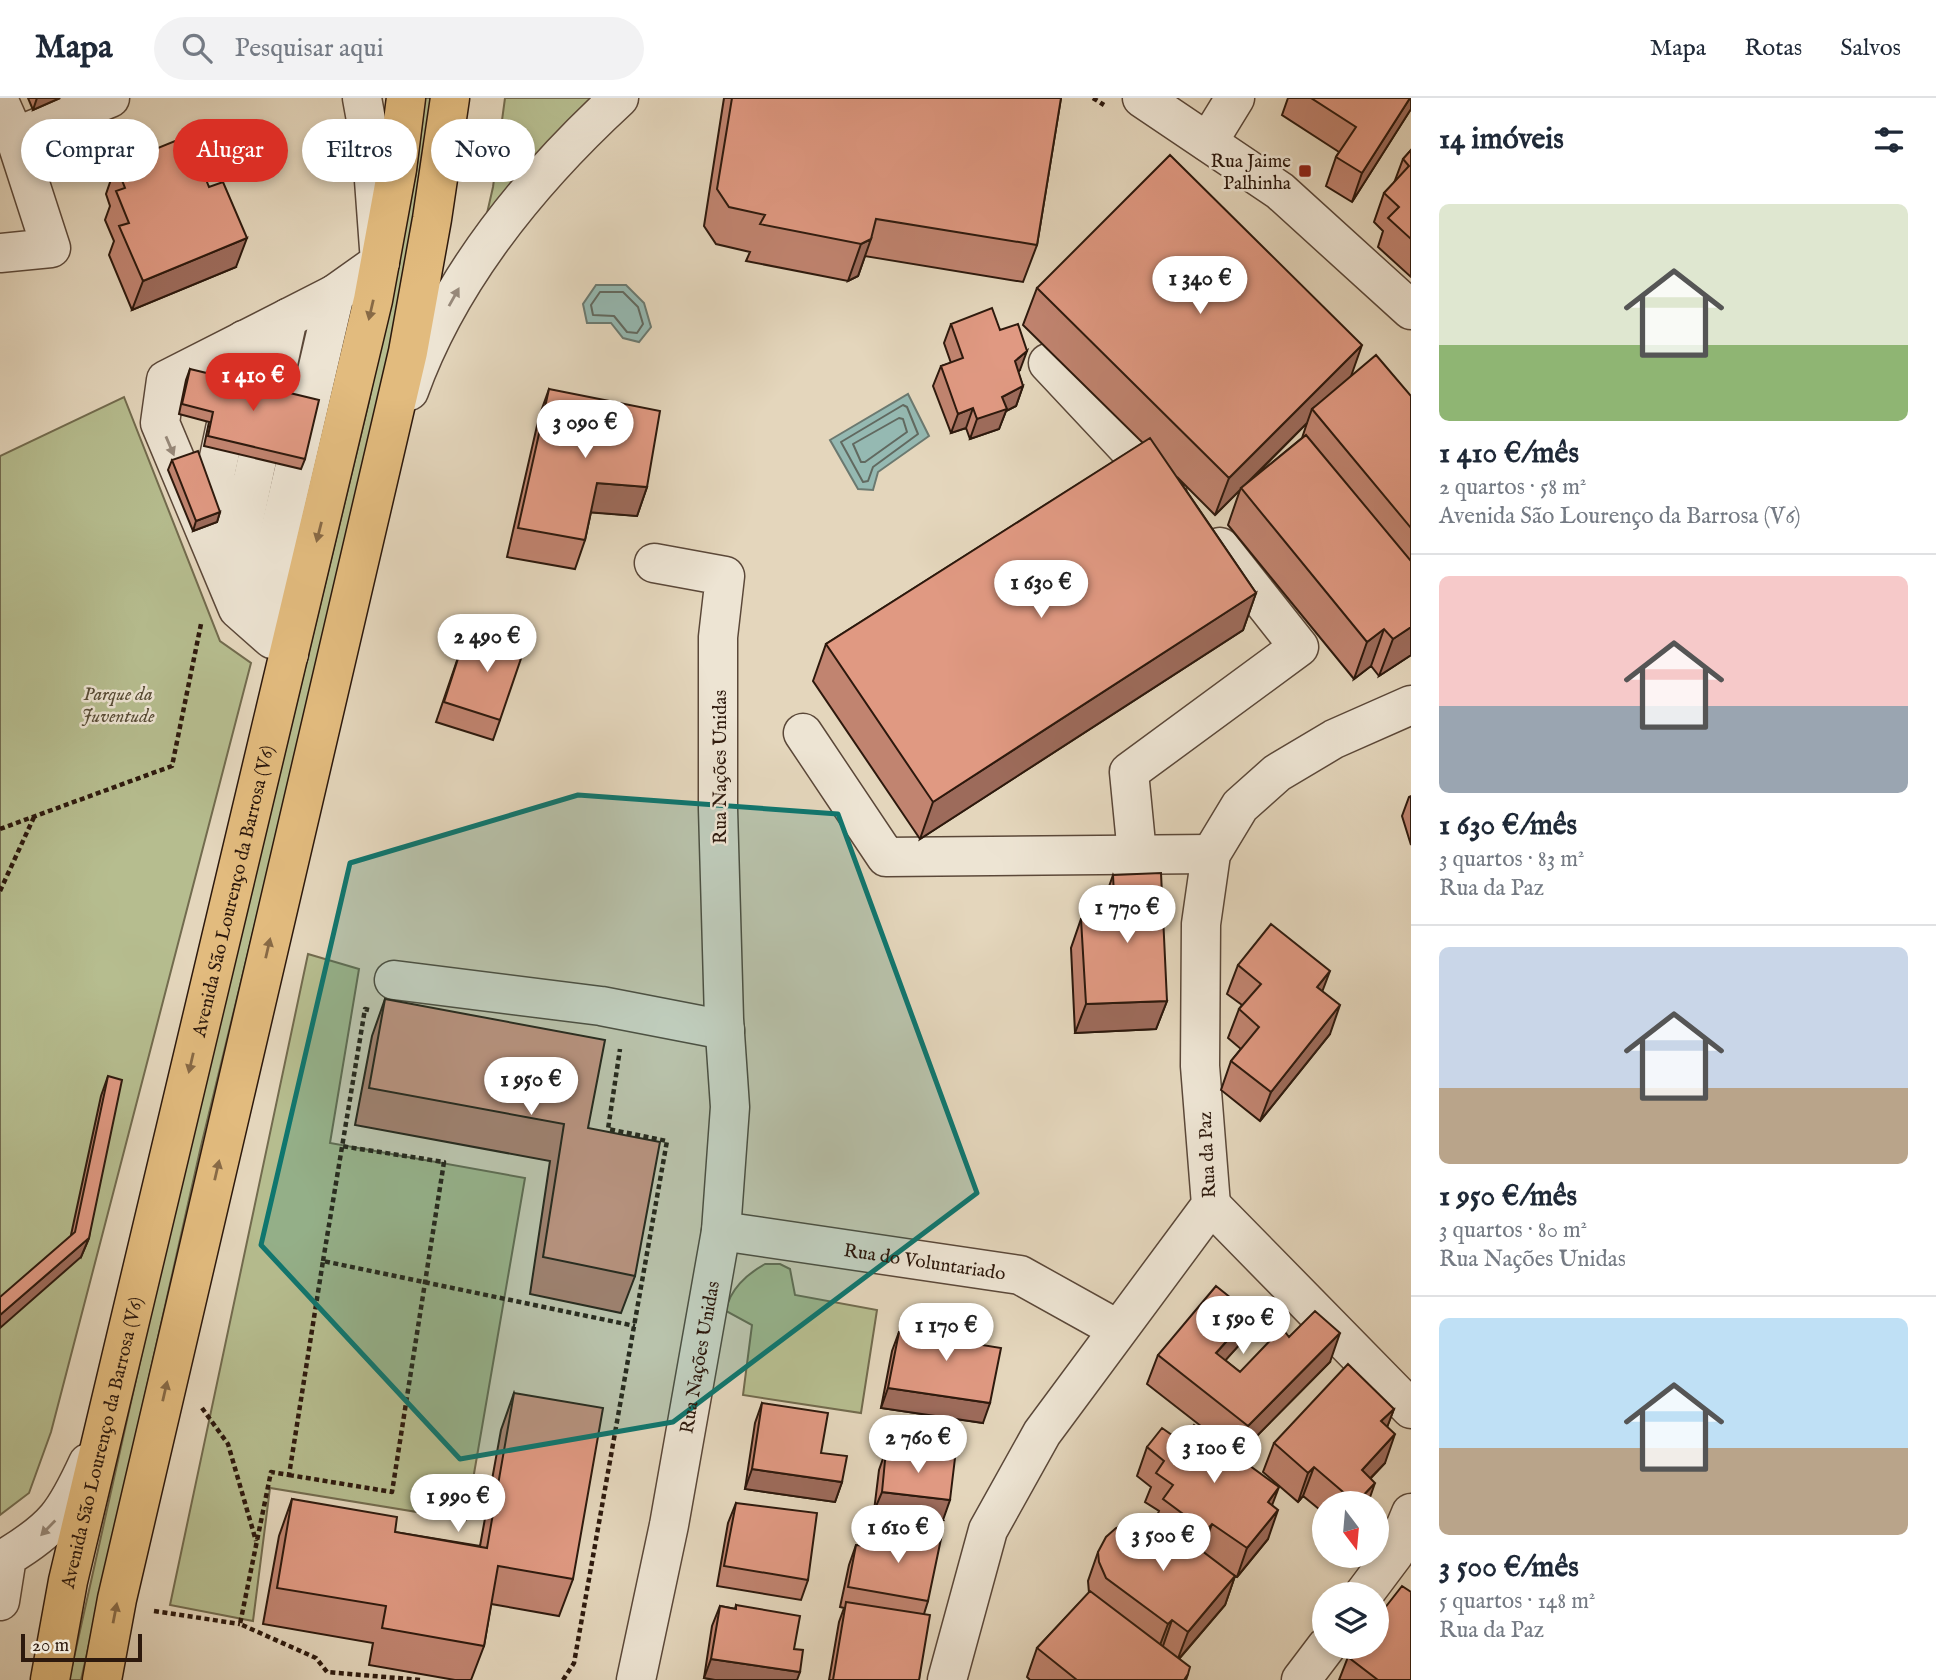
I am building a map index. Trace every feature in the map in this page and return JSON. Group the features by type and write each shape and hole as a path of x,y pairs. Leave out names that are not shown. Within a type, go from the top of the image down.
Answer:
{"main road":[{"name":"Avenida São Lourenço da Barrosa (V6)","path":"50,1680 68,1581 380,262 397,169 406,98"},
{"path":"102,1680 117,1599 408,352 450,98"}],"street":[{"path":"0,253 51,248 7,120 110,98"},
{"path":"289,654 238,609 160,423 166,380 288,317 380,262 372,153 362,98"},
{"path":"379,472 420,360 476,258 544,175 619,98"},
{"path":"1142,98 1280,191 1411,310"},
{"path":"1208,142 1235,98"},
{"path":"288,317 244,558 289,654"},
{"path":"244,558 288,317"},
{"path":"1048,363 1229,558 1299,647 1129,772 1138,854"},
{"name":"Rua Nações Unidas","path":"636,1680 669,1525 721,1231 730,1107 724,1030 718,783 718,637 725,576 654,563"},
{"name":"Rua da Paz","path":"947,1680 988,1530 1042,1433 1211,1205 1200,1066 1201,925 1212,854 1240,806 1277,773 1334,739 1411,705"},
{"path":"803,733 887,857 1212,854"},
{"path":"386,996 601,1006 724,1030"},
{"path":"1211,1205 1411,1409"},
{"name":"Rua do Voluntariado","path":"721,1231 1020,1275 1117,1329"},
{"path":"0,1601 4,1559 40,1536 68,1507 105,1426"},
{"path":"1373,1582 1394,1554 1411,1513"},
{"path":"1301,1680 1317,1659"}],"path":[{"path":"0,829 172,766 203,617"},
{"path":"0,891 34,817"},
{"path":"289,1475 365,1009 386,996"},
{"path":"563,1680 574,1662 667,1141 608,1129 621,1042"},
{"path":"240,1624 271,1472 392,1492 444,1162 341,1146"},
{"path":"323,1261 635,1326"},
{"path":"193,1400 215,1421 228,1444 256,1542"},
{"path":"147,1622 150,1610 240,1624 316,1658 327,1672 420,1680"}],"highlighted area":[{"path":"578,795 838,814 977,1193 673,1422 460,1459 261,1245 350,863"}],"green space":[{"path":"425,98 437,98 434,119 431,119 430,152 357,505 201,1146 81,1680 69,1680 158,1281 369,401 414,182 417,182"},
{"path":"505,98 608,98 535,172 535,119 502,119"},
{"path":"494,182 525,182 485,222"},
{"name":"Parque da Juventude","path":"124,397 220,641 251,663 51,1432 29,1493 0,1515 0,456"},
{"path":"308,954 359,969 330,1143 525,1178 466,1520 270,1488 253,1621 170,1605"},
{"path":"765,1264 780,1264 790,1269 795,1295 877,1310 861,1413 743,1395 752,1325 726,1311 731,1296 740,1283"}],"water":[{"path":"596,285 626,285 644,303 651,327 639,342 623,338 611,323 587,323 583,304"},
{"path":"908,394 929,436 878,472 873,490 858,489 830,440"}],"building":[{"path":"732,98 1061,98 1037,245 876,219 871,239 861,244 760,224 765,215 729,207 717,189"},
{"path":"1311,98 1410,98 1362,173 1336,157 1356,127"},
{"path":"173,142 173,182 207,182 209,187 223,182 247,238 143,281 119,226 129,223 116,191 125,188 123,182 159,182 159,148"},
{"path":"1411,150 1411,239 1388,218 1399,207 1384,193 1409,166 1403,159"},
{"path":"1170,155 1362,345 1229,478 1037,288"},
{"path":"992,308 1000,330 1018,324 1027,351 1015,361 1023,386 1002,397 1007,409 977,419 973,408 958,414 941,366 963,358 951,324"},
{"path":"1376,355 1411,396 1411,528 1312,409"},
{"path":"190,369 319,400 305,459 208,436 213,412 182,404"},
{"path":"549,389 660,411 647,487 597,483 585,540 518,528"},
{"path":"1306,435 1411,561 1411,627 1393,639 1384,629 1367,642 1241,488"},
{"path":"1150,438 1256,593 933,802 826,644"},
{"path":"198,451 220,512 196,521 172,460"},
{"path":"510,625 530,632 500,720 444,702 465,637 502,649"},
{"path":"1161,873 1167,1001 1086,1004 1081,919 1115,917 1113,875"},
{"path":"1271,924 1330,971 1317,987 1340,1005 1271,1092 1231,1061 1259,1027 1239,1009 1261,984 1238,965"},
{"path":"385,999 605,1040 588,1128 660,1142 635,1276 543,1257 564,1124 369,1088"},
{"path":"108,1076 122,1080 89,1238 0,1315 0,1297 75,1232"},
{"path":"1216,1286 1251,1314 1216,1353 1240,1372 1282,1328 1289,1337 1315,1311 1340,1333 1248,1426 1158,1355"},
{"path":"936,1320 986,1326 982,1345 1001,1348 990,1403 888,1388 899,1332 933,1336"},
{"path":"1348,1364 1394,1409 1381,1421 1395,1434 1362,1470 1375,1483 1367,1491 1342,1491 1314,1467 1308,1473 1274,1443"},
{"path":"514,1393 603,1408 573,1579 498,1566 484,1646 382,1628 386,1606 277,1588 292,1499 397,1517 395,1532 487,1548"},
{"path":"762,1403 828,1413 821,1453 847,1456 842,1482 752,1469"},
{"path":"1194,1425 1279,1487 1268,1502 1278,1510 1247,1548 1212,1524 1206,1531 1163,1499 1173,1485 1156,1473 1164,1461 1147,1447 1162,1428 1182,1442"},
{"path":"886,1450 955,1458 950,1500 882,1492"},
{"path":"736,1503 817,1513 808,1580 724,1566"},
{"path":"1128,1523 1140,1523 1175,1543 1181,1535 1235,1576 1188,1632 1172,1620 1168,1624 1106,1578 1098,1552 1106,1537 1116,1528"},
{"path":"888,1527 942,1534 928,1601 848,1587 856,1545 884,1548"},
{"path":"1402,1586 1411,1592 1411,1680 1378,1680 1351,1659 1389,1659 1389,1603"},
{"path":"1090,1591 1190,1667 1184,1680 1077,1680 1037,1648"},
{"path":"846,1602 930,1615 919,1680 833,1680"},
{"path":"736,1605 800,1616 794,1649 803,1650 800,1672 711,1659 720,1606 736,1609"}],"place":[{"name":"Rua Jaime Palhinha","path":"1305,171"}]}
